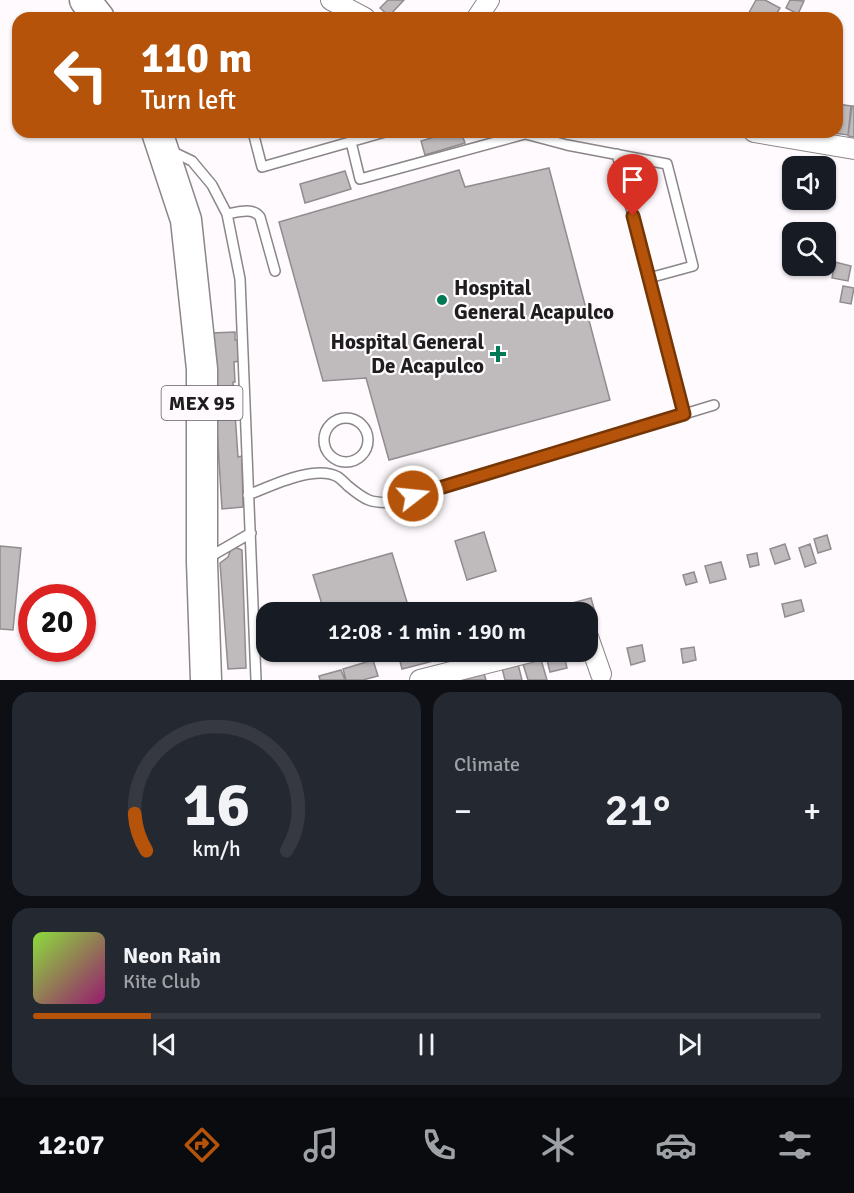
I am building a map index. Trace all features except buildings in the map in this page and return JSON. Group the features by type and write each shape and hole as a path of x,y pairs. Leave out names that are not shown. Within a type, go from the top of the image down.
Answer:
{"main road":[{"name":"MEX 95","path":"160,140 186,220 202,369 202,562 206,680"}],"street":[{"path":"331,0 354,12"},
{"path":"789,138 854,149"},
{"path":"420,680 491,662"},
{"path":"597,662 601,674"}],"lane":[{"path":"255,138 262,167 365,138"},
{"path":"351,142 360,179 504,138"},
{"path":"544,138 668,164 693,266 649,278"},
{"path":"160,140 192,161 212,185 227,214 240,279 256,680"},
{"path":"617,154 684,414"},
{"path":"227,214 257,212 261,217 275,271"},
{"path":"248,495 293,478 321,473 337,476 365,500 381,503 394,502 714,405"},
{"path":"347,417 366,428 369,443 362,456 348,462 340,461 328,452 324,443 325,435 332,422 347,417"},
{"path":"337,476 340,461"},
{"path":"202,562 250,533"}],"place":[{"name":"Hospital General Acapulco","path":"442,300"},
{"name":"Hospital General De Acapulco","path":"498,354"}],"route":[{"path":"413,496 684,414 633,216"}]}
